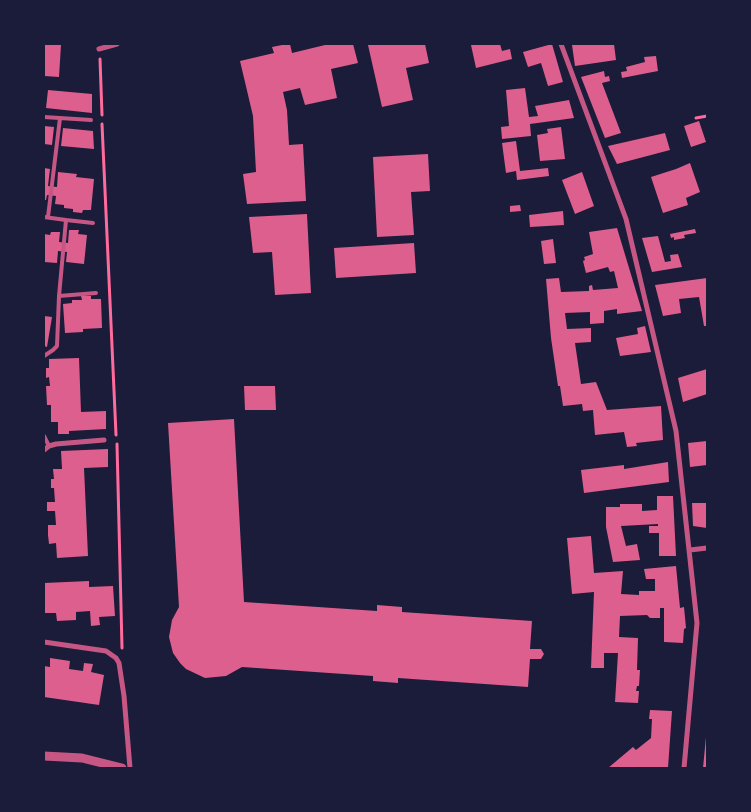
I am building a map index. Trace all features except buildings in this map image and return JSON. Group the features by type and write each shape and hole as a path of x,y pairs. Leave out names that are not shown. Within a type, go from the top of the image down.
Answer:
{"street":[{"path":"99,49 117,44"},
{"path":"561,44 626,219 676,431 697,623 684,768"},
{"path":"44,450 56,444 104,440"},
{"path":"690,550 707,548"},
{"path":"44,642 106,652 116,658 119,663 124,696 130,768"},
{"path":"44,756 82,758 122,768"}],"lane":[{"path":"44,117 91,120"},
{"path":"60,118 46,217 93,223"},
{"path":"44,356 57,346 59,296 66,220"},
{"path":"59,296 96,293"},
{"path":"44,436 49,446"}],"path":[{"path":"99,49 116,430 122,628 122,648 116,658"},
{"path":"696,118 707,116"}]}
